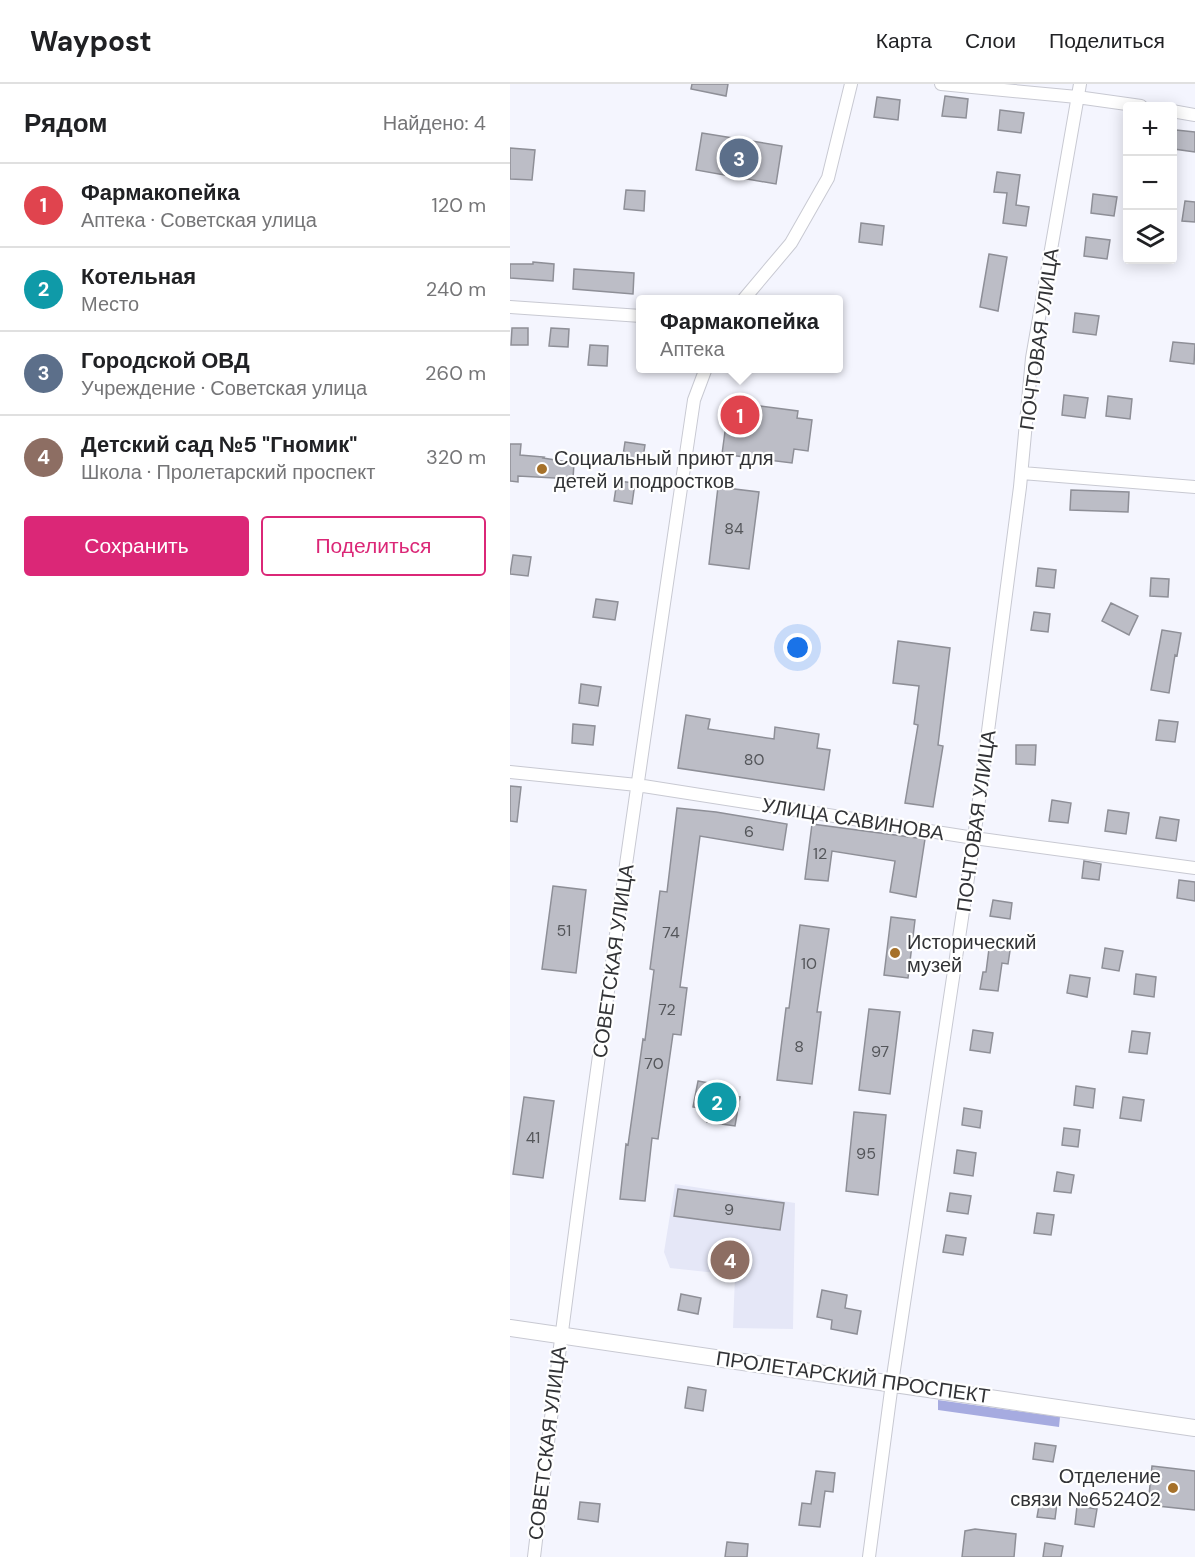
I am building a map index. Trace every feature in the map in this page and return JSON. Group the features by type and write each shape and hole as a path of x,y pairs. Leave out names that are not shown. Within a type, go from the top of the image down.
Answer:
{"street":[{"path":"747,295 791,243 828,178 851,84"},
{"path":"941,84 1078,90 1125,102"},
{"name":"ПОЧТОВАЯ УЛИЦА","path":"868,1557 974,838 1022,473 1032,358 1078,90"},
{"path":"1177,112 1195,115"},
{"path":"510,307 636,316"},
{"name":"СОВЕТСКАЯ УЛИЦА","path":"534,1557 561,1334 637,785 694,400 704,373"},
{"path":"1022,473 1195,487"},
{"name":"УЛИЦА САВИНОВА","path":"510,772 637,785 974,838 1195,868"},
{"name":"ПРОЛЕТАРСКИЙ ПРОСПЕКТ","path":"510,1328 1195,1428"}],"shaded area":[{"path":"675,1184 795,1203 793,1329 733,1328 735,1275 670,1268 664,1252"},
{"path":"938,1400 1060,1417 1059,1427 938,1410"}],"building":[{"path":"692,84 728,84 726,96 691,89"},
{"path":"945,96 968,99 966,118 942,116"},
{"path":"877,97 900,100 898,120 874,117"},
{"path":"1000,110 1024,113 1021,133 998,130"},
{"path":"1177,130 1195,132 1195,152 1177,149"},
{"path":"702,133 782,146 776,184 696,170"},
{"path":"510,148 535,150 532,180 510,179"},
{"path":"997,172 1020,175 1016,205 1029,207 1026,226 1003,223 1007,193 994,192"},
{"path":"626,190 645,191 644,211 624,209"},
{"path":"1093,194 1117,197 1114,216 1091,213"},
{"path":"1185,201 1195,202 1195,222 1182,221"},
{"path":"861,223 884,226 882,245 859,242"},
{"path":"1086,237 1110,240 1107,259 1084,256"},
{"path":"989,254 1007,257 998,311 980,307"},
{"path":"533,262 554,264 553,281 510,278 510,264 533,264"},
{"path":"574,269 634,273 633,294 573,289"},
{"path":"1075,313 1099,316 1096,335 1073,332"},
{"path":"512,328 528,328 528,345 511,345"},
{"path":"551,328 569,329 568,347 549,346"},
{"path":"1173,342 1195,344 1194,364 1170,361"},
{"path":"590,345 608,346 607,366 588,365"},
{"path":"1064,395 1088,398 1085,418 1062,415"},
{"path":"1108,396 1132,399 1130,419 1106,416"},
{"path":"729,402 798,411 797,418 812,420 808,451 794,449 792,463 722,454"},
{"path":"625,442 645,445 642,464 622,462"},
{"name":"Социальный приют для детей и подростков","path":"510,444 521,444 520,455 574,463 573,479 518,476 518,482 510,481"},
{"path":"617,481 635,483 632,504 614,501"},
{"path":"718,487 759,492 749,569 709,564"},
{"path":"1071,490 1129,492 1128,512 1070,510"},
{"path":"513,555 531,557 528,576 510,574"},
{"path":"1038,568 1056,570 1054,588 1036,586"},
{"path":"1151,578 1169,579 1168,597 1150,596"},
{"path":"596,599 618,602 615,620 593,617"},
{"path":"1111,603 1138,616 1129,635 1102,621"},
{"path":"1034,612 1050,614 1048,632 1031,630"},
{"path":"1162,630 1181,633 1169,693 1151,690"},
{"path":"898,641 950,648 938,745 943,746 933,807 905,803 918,725 914,724 919,686 893,683"},
{"path":"581,684 601,687 598,706 579,703"},
{"path":"686,715 710,719 708,729 774,739 775,727 819,734 817,748 830,750 824,790 678,768"},
{"path":"1159,720 1178,722 1175,742 1156,740"},
{"path":"573,724 595,726 593,745 572,743"},
{"path":"1016,745 1036,745 1035,765 1016,764"},
{"path":"510,786 521,787 517,822 510,821"},
{"path":"1052,800 1071,803 1068,823 1049,821"},
{"path":"677,808 787,824 783,850 700,836 680,987 687,988 681,1035 673,1034 658,1139 652,1138 645,1201 620,1199 626,1144 628,1145 643,1039 645,1040 654,970 650,969 660,891 667,892"},
{"path":"1108,810 1129,813 1126,834 1105,831"},
{"path":"1160,817 1179,820 1176,841 1156,838"},
{"path":"812,824 925,839 916,897 890,892 895,861 832,851 828,881 805,879"},
{"path":"1084,861 1101,864 1099,880 1082,878"},
{"path":"1179,880 1195,882 1195,901 1177,898"},
{"path":"553,886 586,890 576,973 542,969"},
{"path":"993,900 1012,903 1010,919 990,916"},
{"path":"891,917 915,920 908,978 884,975"},
{"path":"800,925 829,929 817,1012 821,1012 812,1084 777,1080"},
{"path":"990,941 1011,944 1008,964 1002,963 998,991 980,989 983,972 986,972"},
{"path":"1105,948 1123,951 1119,971 1102,968"},
{"path":"1136,974 1156,977 1154,997 1134,994"},
{"path":"1070,975 1090,978 1087,997 1067,993"},
{"path":"869,1009 900,1012 890,1094 859,1090"},
{"path":"973,1030 993,1033 990,1053 970,1050"},
{"path":"1132,1031 1150,1033 1147,1054 1129,1052"},
{"path":"698,1081 715,1084 714,1093 740,1097 735,1126 707,1122 709,1110 693,1107"},
{"path":"1076,1086 1095,1089 1093,1108 1074,1105"},
{"path":"524,1097 554,1101 543,1178 513,1174"},
{"path":"1123,1097 1144,1100 1141,1121 1120,1118"},
{"path":"964,1108 982,1111 980,1128 962,1125"},
{"path":"854,1112 886,1115 878,1195 846,1191"},
{"path":"1064,1128 1080,1130 1078,1147 1062,1145"},
{"path":"957,1150 976,1153 973,1176 954,1173"},
{"path":"1057,1172 1074,1175 1071,1193 1054,1191"},
{"path":"678,1189 784,1203 780,1230 674,1216"},
{"path":"950,1193 971,1196 968,1214 947,1211"},
{"path":"1037,1213 1054,1215 1051,1235 1034,1233"},
{"path":"946,1235 966,1238 963,1255 943,1252"},
{"path":"822,1290 847,1295 845,1308 861,1311 857,1334 831,1329 832,1320 817,1317"},
{"path":"681,1294 701,1298 698,1314 678,1310"},
{"path":"688,1387 706,1390 703,1411 685,1408"},
{"path":"1035,1443 1056,1446 1053,1462 1033,1459"},
{"name":"Отделение связи №652402","path":"1152,1466 1195,1471 1195,1510 1148,1505"},
{"path":"816,1471 835,1473 833,1492 825,1491 820,1527 799,1525 802,1503 811,1504"},
{"path":"1040,1500 1057,1503 1055,1519 1037,1517"},
{"path":"580,1502 600,1504 598,1522 578,1519"},
{"path":"1077,1506 1097,1509 1094,1527 1075,1524"},
{"path":"975,1529 1016,1534 1014,1557 962,1557 965,1531"},
{"path":"727,1542 748,1544 747,1557 725,1557"},
{"path":"1045,1543 1063,1546 1061,1557 1043,1557"}],"place":[{"name":"Городской ОВД","path":"739,158"},
{"name":"Фармакопейка","path":"740,415"},
{"name":"Социальный приют для детей и подростков","path":"542,469"},
{"name":"Исторический музей","path":"895,953"},
{"name":"Котельная","path":"717,1102"},
{"name":"Детский сад №5 \"Гномик\"","path":"730,1260"},
{"name":"Отделение связи №652402","path":"1173,1488"}]}
